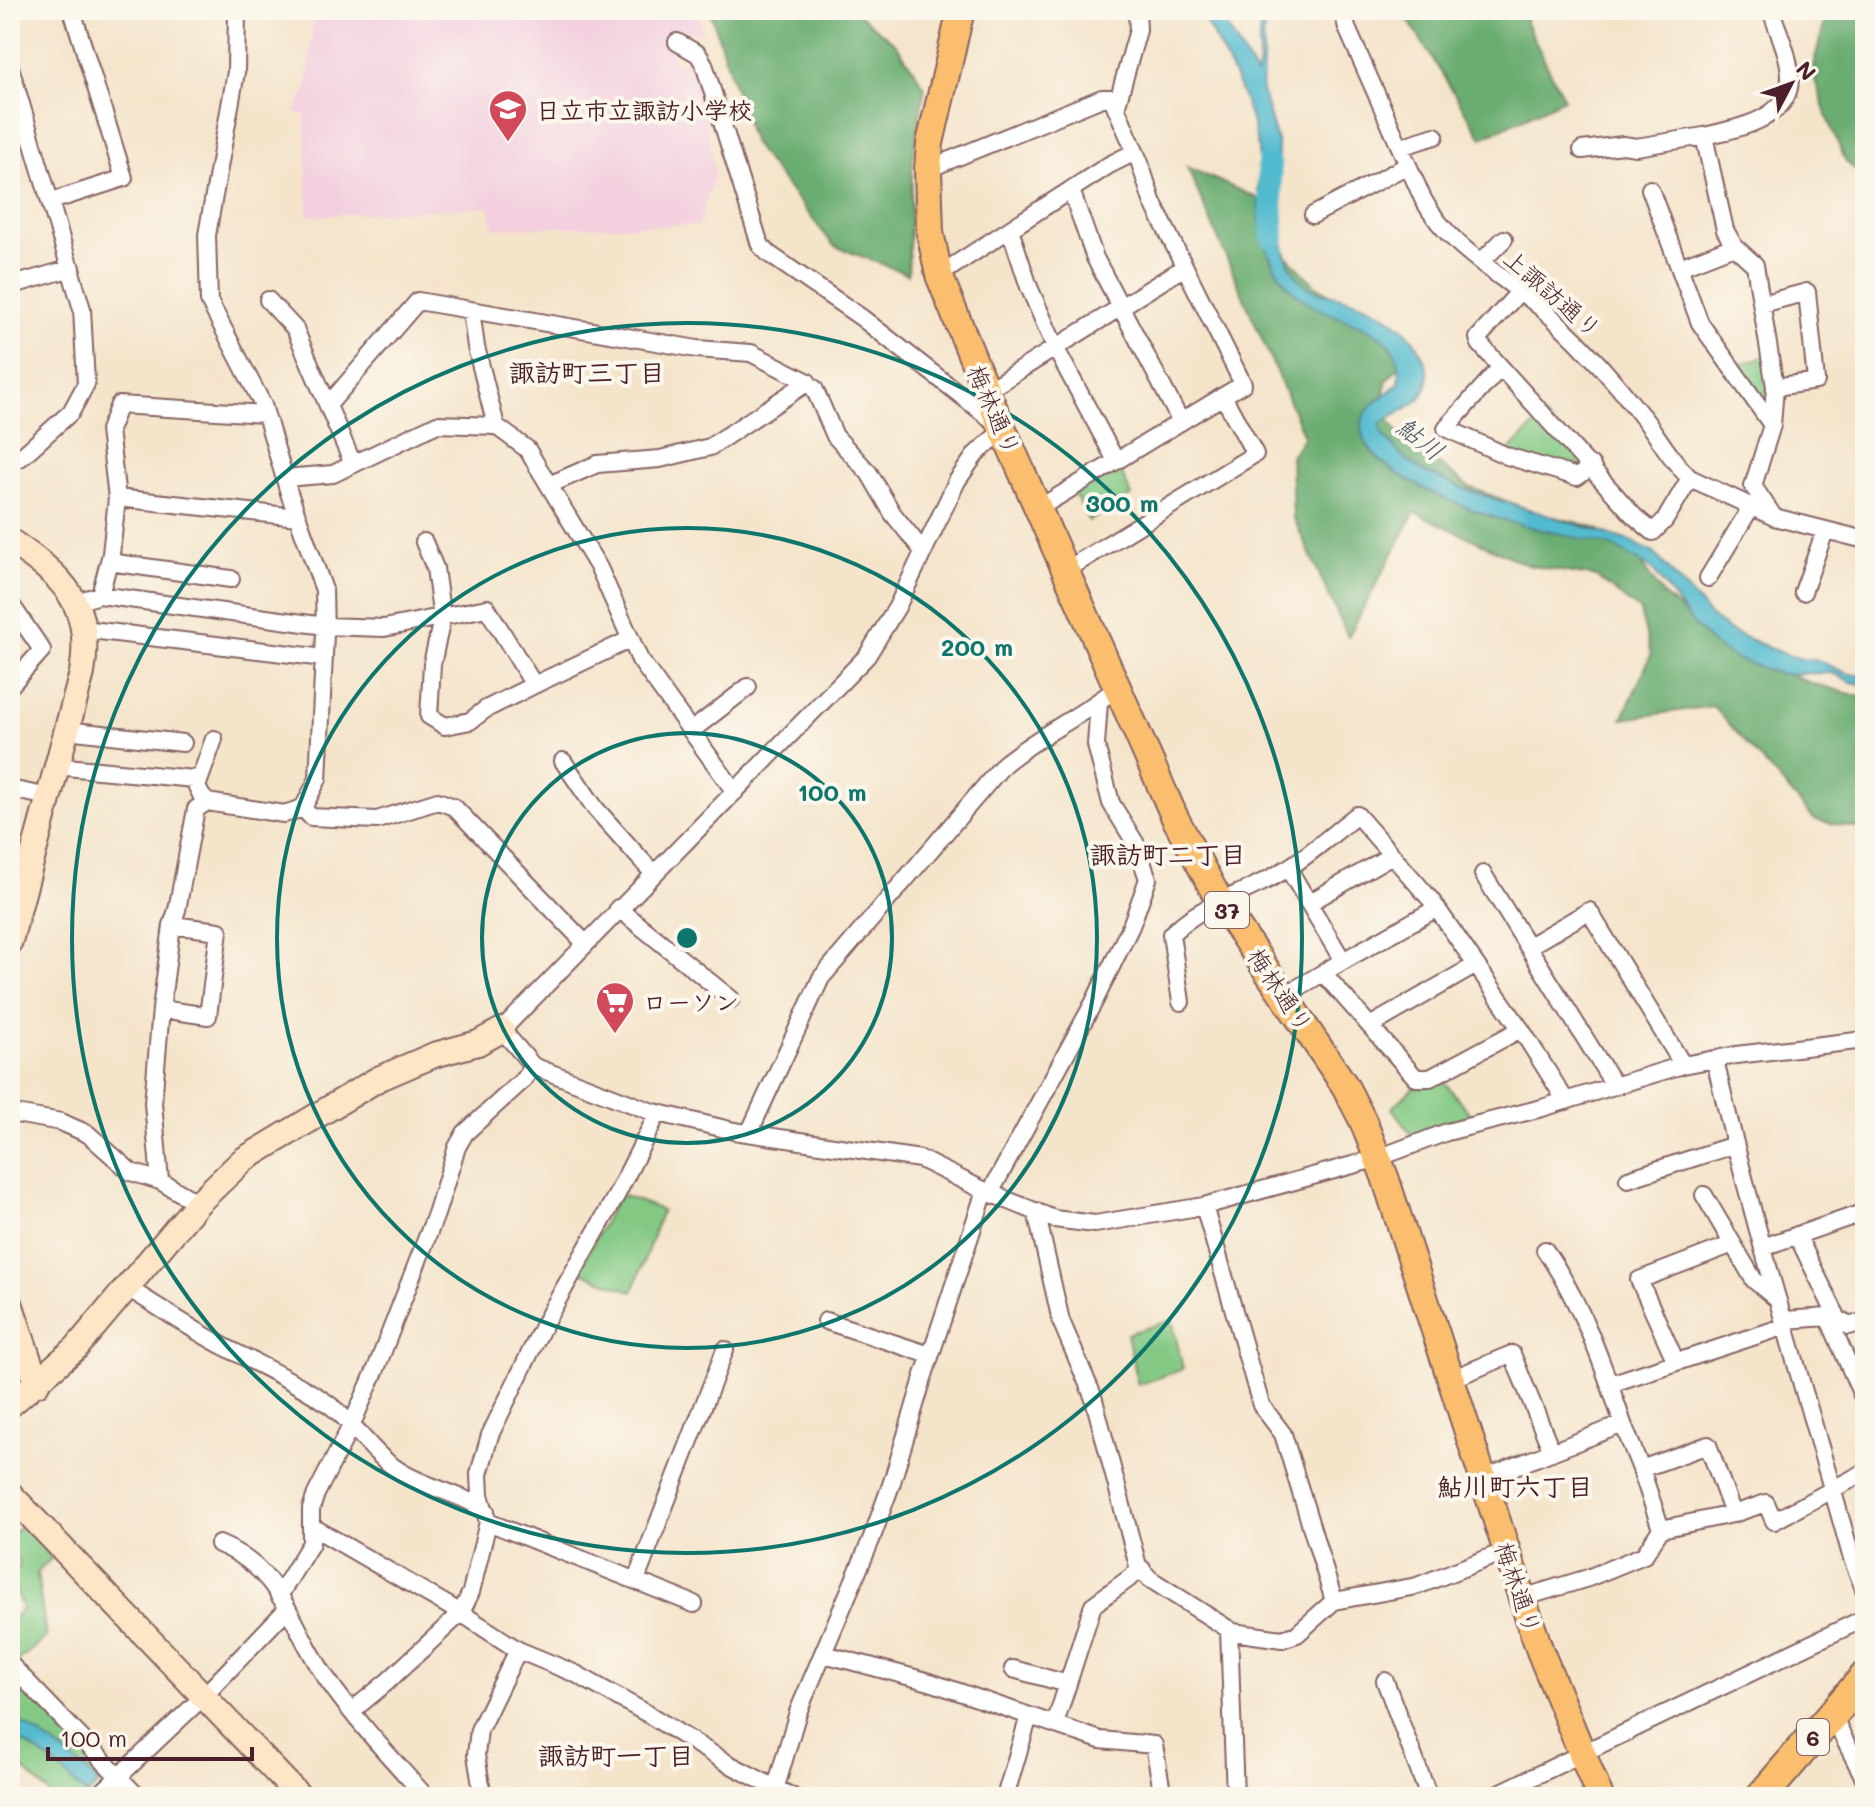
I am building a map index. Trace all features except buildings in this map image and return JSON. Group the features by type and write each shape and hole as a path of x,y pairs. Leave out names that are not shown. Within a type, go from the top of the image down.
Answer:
{"highway":[{"name":"6","path":"1761,1797 1865,1677"}],"main road":[{"name":"梅林通り","path":"961,10 930,143 930,232 939,275 986,391 1066,570 1108,694 1219,900 1345,1086 1378,1158 1522,1598 1600,1797"}],"street":[{"path":"52,201 124,178 72,10"},
{"path":"160,1181 153,1103 161,1009 172,925 196,809 207,802 284,814 303,808 318,779 324,590 265,414 209,301 207,235 236,72 237,10"},
{"path":"1116,108 1138,30 1137,10"},
{"name":"上諏訪通り","path":"1343,10 1347,28 1408,165 1433,217 1450,237 1552,317 1619,388 1679,468 1690,478 1774,517 1865,540"},
{"path":"1582,150 1623,145 1636,147 1704,136 1748,126 1764,118 1788,92 1790,76 1771,10"},
{"path":"10,1405 76,1348 198,1203 243,1160 378,1079 434,1055 491,1038 502,1030 867,656 897,607 957,481 976,454 1004,429 862,318 760,245 704,64 698,54 677,42"},
{"path":"10,67 82,309 86,384 71,412 20,458 10,462"},
{"path":"928,169 1102,98 1112,98 1152,201 1243,384 1039,508"},
{"path":"1400,147 1435,136"},
{"path":"1704,136 1725,230 1734,246 1755,265 1775,387 1772,425 1753,486 1774,517"},
{"path":"939,275 1135,152"},
{"path":"1313,215 1408,165"},
{"path":"1650,189 1700,323 1772,425"},
{"path":"1071,190 1095,258 1181,422"},
{"path":"1010,229 1029,287 1056,349 1116,461"},
{"path":"1481,262 1504,239"},
{"path":"1680,267 1734,246"},
{"path":"986,391 1185,267"},
{"path":"10,284 72,268"},
{"path":"1519,292 1478,338 1486,353 1592,466 1634,516 1653,532 1665,520 1690,478"},
{"path":"1762,304 1807,292 1816,381 1775,387"},
{"path":"268,300 295,329 353,464"},
{"path":"329,404 418,301 697,349 751,353 808,382 710,447 660,459 597,464 549,485"},
{"path":"471,310 476,347 496,426"},
{"path":"1500,368 1446,428 1507,456 1577,477 1592,466"},
{"path":"814,388 835,436 869,473 893,514 922,550"},
{"path":"1066,570 1255,454 1223,396"},
{"path":"100,595 109,562 117,498 109,430 119,405 265,414"},
{"path":"285,478 333,474 437,424 496,426 527,449 599,568 640,660 735,792"},
{"path":"117,498 298,517"},
{"path":"1708,578 1751,507"},
{"path":"1803,592 1825,531"},
{"path":"10,541 54,573 76,602 83,629 85,658 10,941"},
{"path":"424,542 435,568 442,619 432,664 429,716 445,726 470,721 486,709 631,639"},
{"path":"109,562 231,579"},
{"path":"76,602 100,595 325,626 384,628 487,608 534,685"},
{"path":"10,603 42,650 10,686"},
{"path":"83,629 324,658"},
{"path":"691,731 748,687"},
{"path":"749,1133 821,978 1004,764 1024,747 1108,694"},
{"path":"774,1792 798,1712 892,1482 930,1355 988,1192 1094,1002 1131,926 1148,879 1136,844 1111,803 1096,745 1108,694"},
{"path":"66,730 183,743"},
{"path":"197,787 214,739"},
{"path":"563,761 595,808 653,873"},
{"path":"56,766 194,779 207,802"},
{"path":"10,789 49,797"},
{"path":"303,808 311,817 377,820 438,801 454,807 585,943"},
{"path":"1181,1002 1171,934 1187,919 1219,900 1288,868 1357,815 1437,908 1521,1029 1566,1101"},
{"path":"1309,903 1392,855"},
{"path":"1288,868 1343,961"},
{"path":"1483,874 1614,1085"},
{"path":"618,908 731,999"},
{"path":"1284,996 1437,908"},
{"path":"1529,946 1589,911 1683,1065"},
{"path":"161,1009 208,1016 219,931 172,925"},
{"path":"1370,1026 1476,965"},
{"path":"1323,973 1416,1078 1430,1078 1521,1029"},
{"path":"502,1030 533,1066 658,1113 749,1133 920,1159 1054,1219 1095,1224 1204,1206 1378,1158 1447,1132 1566,1101 1683,1065 1865,1040"},
{"path":"1715,1060 1734,1145 1852,1559 1865,1591"},
{"path":"107,1787 204,1696 283,1602 311,1543 311,1509 316,1494 376,1369 436,1214 457,1147 465,1133 522,1081 533,1066"},
{"path":"10,1113 61,1122 88,1134 131,1172 160,1181 198,1203"},
{"path":"353,1710 461,1613 471,1592 487,1516 480,1495 479,1474 490,1435 544,1324 615,1198 658,1113"},
{"path":"1628,1179 1734,1145"},
{"path":"1704,1195 1754,1280 1778,1300"},
{"path":"1204,1206 1261,1405 1283,1434 1334,1601"},
{"path":"1036,1211 1061,1321 1093,1396 1138,1566 1150,1579 1229,1629 1282,1639 1297,1634 1334,1601 1417,1586 1506,1551"},
{"path":"1763,1247 1865,1212"},
{"path":"1797,1235 1865,1402"},
{"path":"1676,1362 1639,1280 1733,1244"},
{"path":"1545,1250 1567,1282 1610,1384 1661,1529"},
{"path":"126,1287 223,1346 298,1384 329,1404 399,1471 472,1501 487,1516 694,1604"},
{"path":"10,1303 37,1384"},
{"path":"1610,1384 1786,1323 1832,1317 1849,1326 1865,1321"},
{"path":"826,1321 930,1355"},
{"path":"636,1580 725,1350"},
{"path":"1449,1380 1512,1354 1552,1452"},
{"path":"1482,1479 1623,1424"},
{"path":"1641,1469 1708,1445 1733,1514"},
{"path":"1522,1598 1588,1578 1644,1555 1661,1529 1733,1514 1766,1503 1774,1521 1865,1472"},
{"path":"10,1494 300,1797"},
{"path":"311,1526 461,1613 518,1650 576,1674 648,1714 774,1792 793,1797"},
{"path":"219,1544 241,1553 260,1568 327,1679 426,1797"},
{"path":"1055,1724 1093,1605 1142,1569"},
{"path":"1491,1797 1865,1618"},
{"path":"1229,1629 1235,1797"},
{"path":"483,1797 476,1755 479,1730 518,1650"},
{"path":"824,1654 930,1682 1100,1740 1154,1745 1163,1797"},
{"path":"10,1664 107,1787 138,1797"},
{"path":"1013,1669 1068,1684"},
{"path":"1385,1681 1429,1797"},
{"path":"1832,1715 1865,1780"},
{"path":"1005,1797 1029,1716"}],"shaded area":[{"name":"日立市立諏訪小学校","path":"314,10 698,10 702,32 670,35 674,61 695,63 715,173 699,225 494,228 489,207 308,216 305,115 295,112 307,88"}],"green space":[{"path":"707,10 853,10 896,44 925,87 913,156 908,274 834,246 753,144 710,11"},
{"path":"1402,10 1526,10 1526,23 1564,99 1482,138"},
{"path":"1823,10 1865,10 1865,178 1846,162 1827,118 1812,70 1825,21"},
{"path":"1187,167 1266,202 1273,229 1287,256 1315,285 1350,307 1407,358 1387,380 1380,408 1397,431 1469,487 1535,512 1594,527 1633,552 1663,595 1717,641 1808,682 1865,698 1865,830 1815,820 1713,706 1622,719 1651,655 1640,611 1596,577 1527,565 1415,512 1348,637 1293,517 1291,456 1304,436"},
{"path":"1768,355 1772,425 1733,367"},
{"path":"1544,416 1592,466 1577,477 1505,455"},
{"path":"1117,464 1132,496 1089,521 1072,490"},
{"path":"1438,1074 1471,1115 1412,1135 1392,1108 1413,1088"},
{"path":"619,1194 662,1210 633,1292 578,1271"},
{"path":"1172,1320 1183,1369 1138,1385 1127,1334"},
{"path":"22,1525 52,1558 37,1573 46,1637 18,1661 10,1652 10,1621 22,1609 11,1575 20,1565 10,1549 10,1536"},
{"path":"10,1673 104,1771 104,1780 85,1797 49,1797 49,1793 10,1756"}],"water":[{"path":"1199,10 1217,10 1256,75 1262,24 1277,12 1292,10 1277,16 1264,27 1262,91 1277,141 1281,200 1258,193 1258,149 1248,111"},
{"path":"1258,203 1281,212 1287,258 1305,285 1378,311 1400,325 1417,345 1427,370 1426,388 1415,402 1380,425 1382,434 1401,455 1422,471 1464,489 1630,541 1654,553 1713,619 1730,631 1784,654 1818,660 1848,674 1865,674 1865,685 1832,673 1780,674 1739,660 1715,646 1693,624 1652,569 1612,546 1477,512 1434,494 1391,468 1374,454 1364,438 1362,422 1372,405 1399,383 1399,364 1393,350 1370,330 1310,304 1287,285 1266,247"},
{"path":"10,1717 57,1747 99,1783 87,1795 50,1760 10,1734"}],"waterway":[{"name":"鮎川","path":"1269,163 1273,238"}],"place":[{"name":"日立市立諏訪小学校","path":"508,143"},
{"name":"ローソン","path":"615,1035"}],"district":[{"name":"諏訪町三丁目","path":"587,372"},
{"name":"諏訪町二丁目","path":"1168,854"},
{"name":"鮎川町六丁目","path":"1515,1486"},
{"name":"諏訪町一丁目","path":"616,1755"}]}
